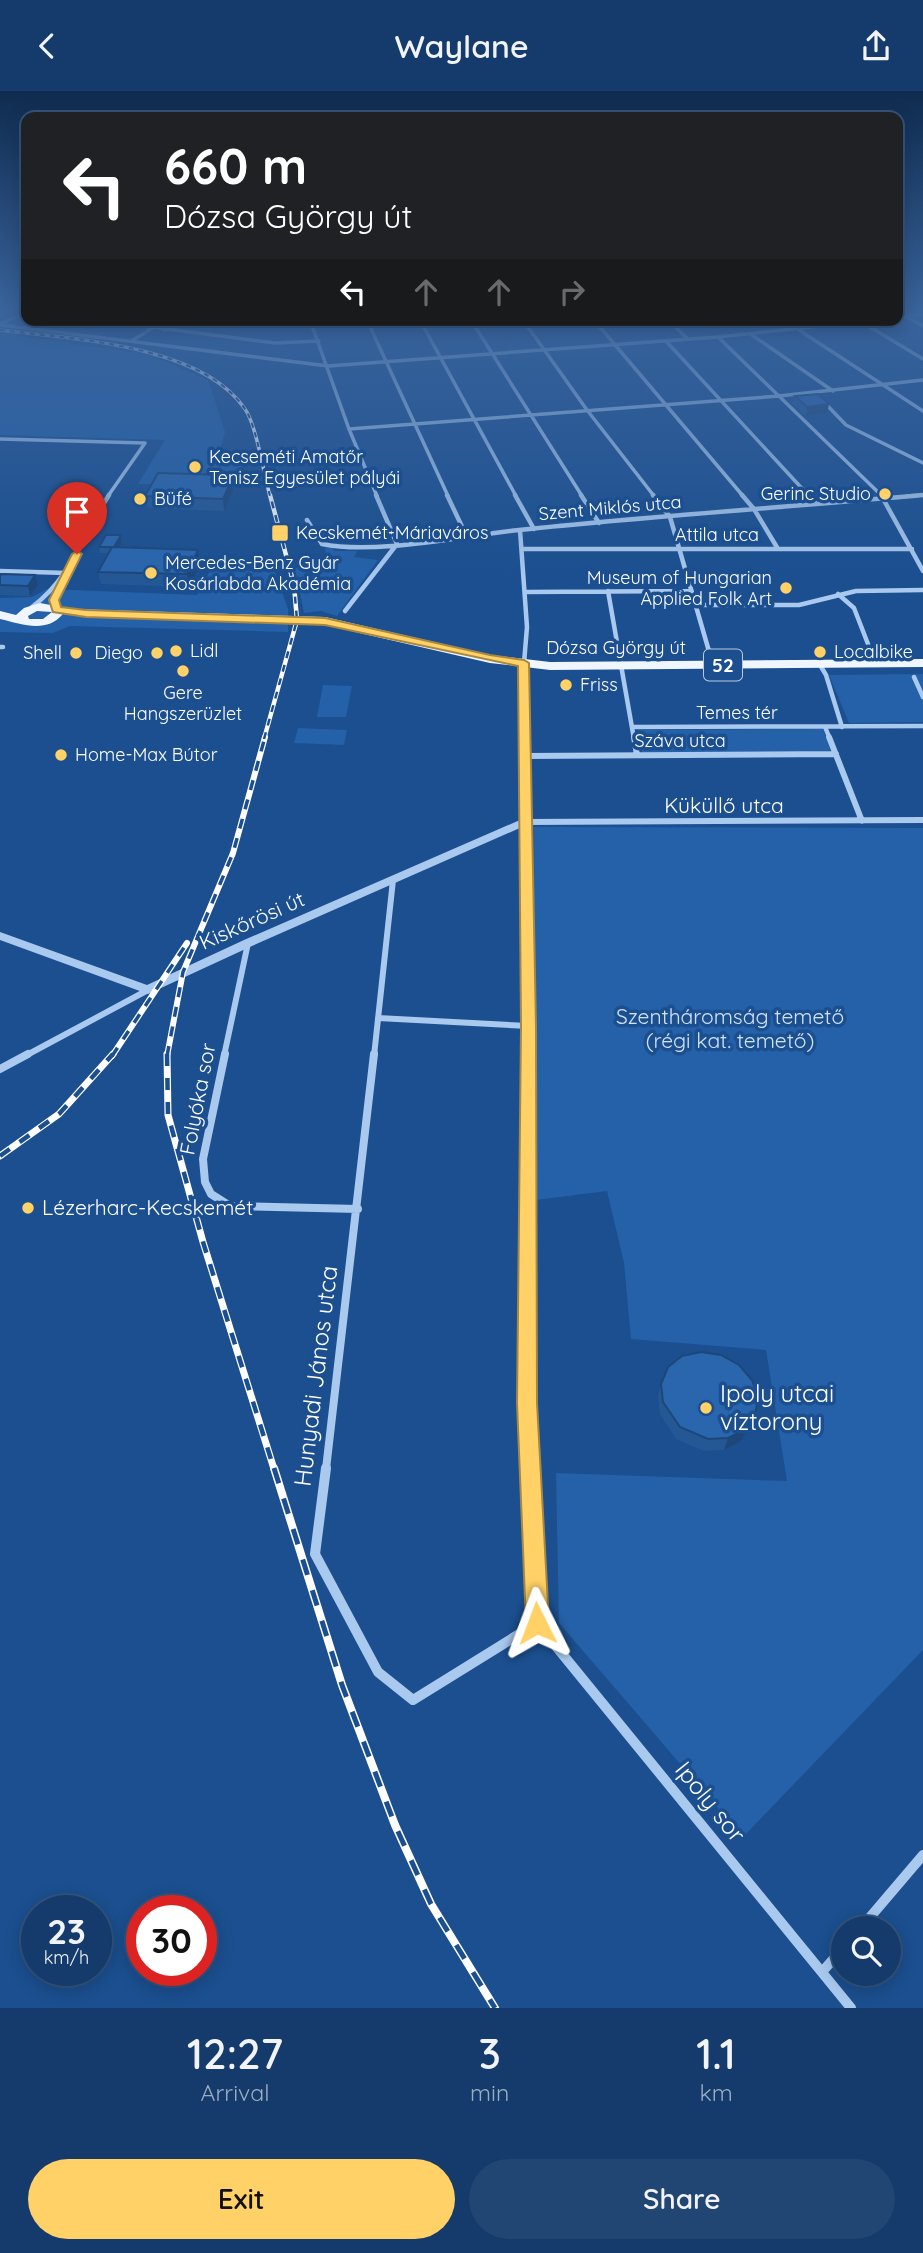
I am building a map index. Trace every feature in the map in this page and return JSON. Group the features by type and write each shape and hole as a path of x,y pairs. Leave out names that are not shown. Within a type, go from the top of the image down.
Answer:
{"main road":[{"name":"52","path":"0,609 28,613"},
{"name":"52","path":"28,613 33,623 54,613"},
{"name":"52","path":"0,615 28,613"},
{"name":"Dózsa György út","path":"54,613 90,618 332,626 405,644 436,646 524,663 622,666 923,663"}],"street":[{"path":"339,399 397,544 345,611"},
{"path":"404,399 466,535"},
{"path":"462,399 534,529"},
{"path":"519,399 600,523"},
{"path":"580,399 670,517 713,665"},
{"path":"661,399 754,509 778,549"},
{"path":"349,429 737,399"},
{"path":"783,399 885,499 923,571"},
{"path":"821,399 846,425 923,463"},
{"path":"906,399 923,411"},
{"path":"719,401 816,504"},
{"path":"0,439 145,443 102,506 62,581 54,600 54,613"},
{"name":"Szent Miklós utca","path":"307,520 319,543 326,545 397,544 466,535 923,495"},
{"path":"520,530 526,592 524,756 528,1027 527,1403 537,1623"},
{"name":"Attila utca","path":"522,549 912,549"},
{"path":"0,571 67,573"},
{"path":"28,613 62,581"},
{"path":"695,605 799,605 856,591 923,590"},
{"path":"608,591 637,755"},
{"path":"526,592 690,591"},
{"path":"838,594 854,608 868,644"},
{"path":"820,665 826,675 842,727"},
{"path":"914,677 923,697"},
{"name":"Temes tér","path":"632,727 923,726"},
{"path":"825,727 862,821"},
{"name":"Száva utca","path":"524,756 836,754"},
{"name":"Küküllő utca","path":"526,823 923,820"},
{"name":"Kiskőrösi út","path":"0,1069 148,990 248,943 526,823"},
{"name":"Hunyadi János utca","path":"393,880 358,1209 315,1554 378,1672 413,1700 537,1623"},
{"path":"0,936 148,990"},
{"name":"Folyóka sor","path":"248,943 202,1159 203,1176 209,1192 215,1201 230,1206 358,1209"},
{"path":"378,1018 528,1027"},
{"name":"Ipoly sor","path":"537,1623 850,2008"},
{"path":"871,1916 923,1855"},
{"path":"822,1972 831,1962"}],"green space":[{"path":"0,399 214,399 225,432 220,449 241,451 241,469 244,469 241,487 138,484 165,440 0,435"},
{"path":"325,548 333,548 334,551 357,551 354,557 378,560 337,616 321,611 304,613 295,568 327,566"},
{"path":"211,569 275,572 288,609 288,632 70,626 53,633 0,632 0,598 32,597 47,589 197,595"},
{"path":"923,674 923,722 849,723 829,675"},
{"path":"323,685 352,686 346,717 317,717"},
{"path":"298,728 347,730 344,745 294,743"},
{"path":"823,729 831,751 642,753 638,730"},
{"name":"Szentháromság temető (régi kat. temető)","path":"534,827 923,828 923,1650 743,1837 559,1623 556,1473 787,1481 766,1350 631,1339 624,1263 607,1191 536,1200"}],"building":[{"path":"799,399 824,399 829,404 807,407"},
{"path":"158,473 225,475 224,479 232,479 223,499 145,496"},
{"path":"106,535 121,535 114,547 99,547"},
{"path":"112,547 198,550 187,574 98,572"},
{"path":"0,574 35,575 28,586 0,585"},
{"name":"Ipoly utcai víztorony","path":"701,1352 721,1355 739,1365 752,1380 758,1398 755,1415 745,1430 728,1438 708,1439 680,1427 663,1402 661,1384 668,1367 682,1356"}],"railway":[{"path":"236,399 249,416 270,496"},
{"path":"264,739 297,620 294,585 270,495"},
{"path":"167,1056 183,972 233,853 265,737"},
{"path":"112,1056 187,943"},
{"path":"0,1156 59,1114 113,1054"},
{"path":"167,1056 168,1115 203,1242 274,1469"},
{"path":"274,1468 342,1685 395,1825 431,1904 495,2008"}],"place":[{"name":"Kecseméti Amatőr Tenisz Egyesület pályái","path":"195,467"},
{"name":"Gerinc Studio","path":"885,494"},
{"name":"Büfé","path":"140,499"},
{"name":"Kecskemét-Máriaváros","path":"280,533"},
{"name":"Mercedes-Benz Gyár Kosárlabda Akadémia","path":"151,573"},
{"name":"Museum of Hungarian Applied Folk Art","path":"786,588"},
{"name":"Lidl","path":"176,651"},
{"name":"Localbike","path":"820,652"},
{"name":"Shell","path":"76,653"},
{"name":"Diego","path":"157,653"},
{"name":"Gere Hangszerüzlet","path":"183,671"},
{"name":"Friss","path":"566,685"},
{"name":"Home-Max Bútor","path":"61,755"},
{"name":"Lézerharc-Kecskemét","path":"28,1208"},
{"name":"Ipoly utcai víztorony","path":"706,1408"}],"route":[{"path":"77,554 54,600 57,609 72,613 325,621 490,659 524,663 528,1027 527,1403 537,1623"}]}
